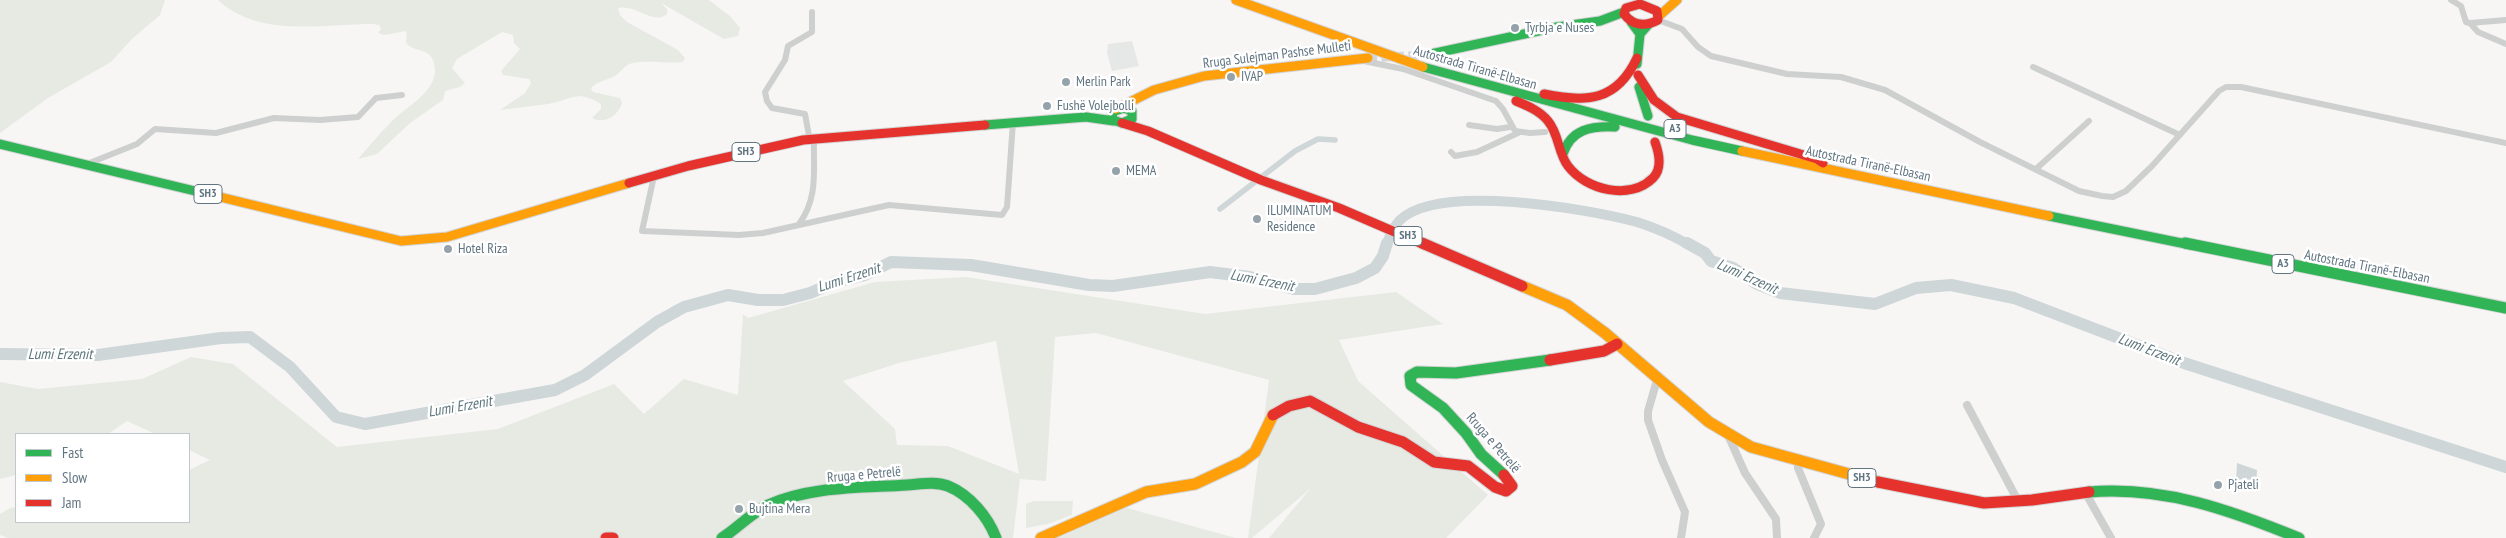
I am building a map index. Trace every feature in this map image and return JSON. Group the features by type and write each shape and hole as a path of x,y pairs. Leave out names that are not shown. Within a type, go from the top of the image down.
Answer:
{"main road":[{"name":"Autostrada Tiranë-Elbasan","path":"1236,0 1380,53 1468,81 1692,140 1955,197 2506,308"},
{"name":"Autostrada Tiranë-Elbasan","path":"1252,0 1384,48 1526,92 1633,119 1824,163 2506,301"},
{"path":"1426,56 1476,48 1561,26 1609,19 1635,9 1674,2"},
{"path":"1640,34 1674,2"},
{"path":"1635,9 1659,18"},
{"path":"1635,9 1648,25"},
{"path":"1635,9 1640,34 1637,58 1638,75 1648,116"},
{"name":"Rruga Sulejman Pashse Mulleti","path":"1131,109 1154,90 1212,75 1368,58"},
{"name":"A3","path":"1526,92 1532,91 1576,99 1603,95 1623,83 1637,58"},
{"path":"1638,75 1650,97 1662,108 1678,117 1817,159 1824,163"},
{"path":"1468,81 1472,85 1532,108 1544,116 1556,133 1571,170 1585,181 1604,188 1626,189 1646,184 1655,177 1660,163 1655,142"},
{"name":"SH3","path":"0,144 401,242 447,237 714,159 814,138 1116,116 1131,109"},
{"name":"SH3","path":"1116,116 1131,109"},
{"name":"SH3","path":"1131,109 1148,131"},
{"name":"SH3","path":"1116,116 1261,180 1340,208 1567,305 1617,344 1657,380 1728,435 1752,446 1798,462 1966,501 2018,501 2085,492 2130,490 2189,499 2243,514 2299,538"},
{"path":"1563,154 1564,145 1570,137 1577,131 1594,126 1615,126 1686,141 1692,140"},
{"name":"Rruga e Petrelë","path":"1041,538 1146,492 1195,484 1242,462 1255,452 1271,416 1287,406 1304,400 1322,403 1341,418 1357,427 1408,444 1433,462 1467,465 1481,474 1495,488 1506,491 1512,486 1510,481 1480,454 1466,433 1443,408 1412,385 1409,379 1411,375 1422,371 1464,372 1564,358 1604,351 1617,344"},
{"name":"Rruga e Petrelë","path":"722,538 760,510 783,500 827,492 940,484 949,486 985,516 993,526 996,538"},
{"path":"606,538 613,538"}],"street":[{"path":"2451,0 2461,6 2466,22 2470,23 2478,32 2506,44"},
{"path":"799,224 812,206 816,173 814,138 807,133 805,114 772,108 767,101 765,92 785,60 788,46 812,32 812,12"},
{"path":"1659,18 1682,29 1698,47 1711,56 1787,74 1842,77 1885,90 2079,191 2113,197 2126,191 2219,91 2226,87 2236,86 2506,143"},
{"path":"2470,23 2506,21"},
{"path":"1357,59 1403,69 1496,101 1504,110 1510,127 1518,133 1528,135 1544,132"},
{"path":"2033,67 2180,135"},
{"path":"87,164 137,144 156,129 216,133 274,118 320,120 358,118 376,98 402,95"},
{"path":"2036,169 2089,121"},
{"path":"654,176 652,193 642,231 763,233 889,205 1002,214 1007,207 1013,122"},
{"path":"1469,125 1496,129 1510,127"},
{"path":"1451,152 1452,156 1455,156 1477,152 1518,133"},
{"path":"1657,380 1648,411 1648,420 1662,460 1685,512 1681,538"},
{"path":"1967,405 2018,501"},
{"path":"1728,435 1745,473 1776,519 1777,538"},
{"path":"1798,462 1798,468 1810,492 1821,524 1814,538"},
{"path":"2085,492 2111,538"}],"shaded area":[{"path":"0,0 165,0 160,15 132,39 111,62 48,98 0,133"},
{"path":"218,0 709,0 731,17 740,28 738,36 724,39 661,3 667,9 667,14 656,18 632,9 618,8 620,15 627,22 678,50 685,58 683,62 639,62 630,64 614,77 593,86 591,88 593,92 620,98 622,103 614,115 601,120 592,118 601,109 601,104 580,96 548,104 500,110 525,93 531,83 529,79 503,75 501,71 520,49 514,43 513,35 502,32 457,59 452,68 465,83 460,87 445,91 443,100 410,123 377,154 358,159 392,121 415,102 430,86 434,78 435,68 430,55 408,45 406,42 406,31 384,35 378,33 381,29 379,25 373,24 291,26 271,24 252,20 234,12"},
{"path":"1132,41 1139,66 1112,71 1107,53 1108,44"},
{"path":"966,277 1205,314 1396,292 1443,324 1339,340 1358,381 1488,495 1446,538 1269,538 1310,489 1252,538 1248,538 1269,380 1096,333 1055,337 1046,481 1020,479 1013,538 8,538 0,535 0,514 15,507 15,523 190,523 190,470 210,460 190,450 190,433 153,433 127,421 109,433 15,433 15,475 0,479 0,382 38,389 142,379 191,357 233,364 337,447 498,429 614,384 644,414 684,379 738,395 743,314 748,318 875,282","holes":["996,341 1019,474 948,446 897,445 895,429 843,381 899,363"]},
{"path":"2237,463 2257,470 2256,490 2236,483"},
{"path":"1034,501 1073,501 1072,515 1048,524 1026,528 1026,504"},
{"path":"1127,508 1236,538 1058,538"}],"waterway":[{"path":"1220,209 1295,151 1318,139 1335,140"},
{"name":"Lumi Erzenit","path":"1387,245 1399,221 1418,209 1445,203 1478,201 1550,206 1614,217 1651,227 1689,245"},
{"name":"Lumi Erzenit","path":"0,354 98,355 221,338 250,337 290,367 336,417 365,424 555,390 585,375 657,322 684,307 728,295 758,300 783,300 810,293 836,282 865,275 891,262 971,265 1089,285 1113,286 1210,272 1250,277 1294,289 1315,289 1356,278 1375,268 1383,256 1387,243"},
{"name":"Lumi Erzenit","path":"1687,243 1705,253 1711,261 1733,268 1757,284 1780,293 1875,304 1916,288 1951,285 2014,298 2184,363 2506,467"}],"tunnel":[{"path":"1368,58 1426,55"}],"traffic: fast":[{"path":"1426,55 1476,46 1557,27 1600,21 1624,12"},
{"path":"1631,22 1640,34"},
{"path":"1637,64 1640,34 1648,25"},
{"path":"1423,67 1692,140 1742,151"},
{"path":"1639,87 1648,116"},
{"path":"1124,108 1132,111 1132,119 1122,123 1113,120 1112,112 1124,108"},
{"path":"985,125 1086,117 1114,121"},
{"path":"1563,154 1570,139 1582,130 1598,127 1615,127"},
{"path":"0,144 220,197"},
{"path":"2049,216 2506,308"},
{"path":"1504,475 1481,454 1466,433 1443,408 1411,385 1410,376 1417,372 1456,373 1550,360"},
{"path":"722,538 762,508 801,494 854,487 924,483 941,484 958,491 982,514 996,538"},
{"path":"2089,492 2116,490 2170,495 2223,509 2299,538"}],"traffic: slow":[{"path":"1236,0 1423,67"},
{"path":"1659,16 1677,0"},
{"path":"1116,109 1154,90 1204,76 1368,58"},
{"path":"1742,151 2049,216"},
{"path":"220,197 401,241 447,237 629,183"},
{"path":"1522,286 1567,305 1605,333 1709,422 1751,447 1878,482"},
{"path":"1041,538 1146,492 1195,484 1242,462 1255,452 1273,415"}],"traffic: jam":[{"path":"1640,4 1657,11 1658,20 1644,25 1635,23 1627,18 1624,14 1626,8 1640,4"},
{"path":"1544,94 1575,99 1606,94 1625,80 1637,58"},
{"path":"1638,75 1654,100 1677,117 1817,159 1823,163"},
{"path":"1516,101 1534,109 1545,117 1552,126 1568,166 1585,182 1597,187 1621,190 1633,189 1644,185 1653,178 1658,170 1659,156 1655,142"},
{"path":"1122,123 1148,131 1261,180 1339,208 1522,286"},
{"path":"629,183 688,166 803,140 985,125"},
{"path":"1550,360 1604,351 1617,344"},
{"path":"1273,415 1289,406 1310,401 1358,427 1403,442 1434,462 1468,466 1495,487 1506,491 1512,486 1504,475"},
{"path":"1878,482 1984,503 2032,500 2089,492"},
{"path":"606,538 613,538"}],"place":[{"name":"Tyrbja e Nuses","path":"1515,28"},
{"name":"IVAP","path":"1231,77"},
{"name":"Merlin Park","path":"1066,82"},
{"name":"Fushë Volejbolli","path":"1047,106"},
{"name":"MEMA","path":"1116,171"},
{"name":"ILUMINATUM Residence","path":"1257,219"},
{"name":"Hotel Riza","path":"448,249"},
{"name":"Pjateli","path":"2218,485"},
{"name":"Bujtina Mera","path":"739,509"}]}
